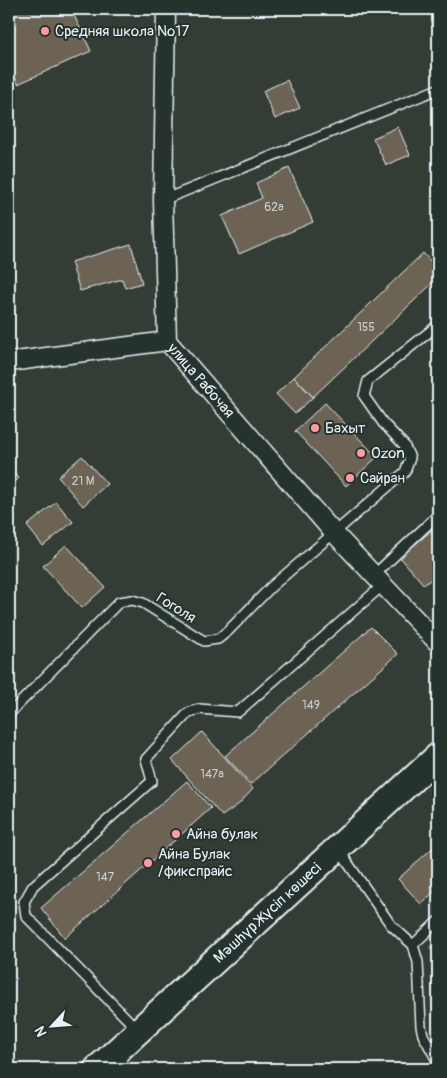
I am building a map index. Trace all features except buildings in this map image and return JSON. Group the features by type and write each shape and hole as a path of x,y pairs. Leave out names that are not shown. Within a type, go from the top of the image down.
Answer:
{"main road":[{"name":"Мәшһүр Жүсіп көшесі","path":"97,1069 121,1059 138,1031 438,756"}],"street":[{"name":"улица Рабочая","path":"166,9 163,200 166,341 334,533 438,643"},
{"path":"9,362 166,341"}],"lane":[{"path":"163,200 438,89"},
{"name":"Гоголя","path":"9,714 119,602 132,600 143,603 204,641 218,638 228,631 271,587 405,472 410,458 404,446 364,396 368,381 438,325"},
{"path":"138,1031 26,916 24,902 33,886 152,781 146,759 188,713 199,709 238,712 378,580 438,514"},
{"path":"338,848 391,925 413,945 418,962 421,1026 423,1035 438,1062"},
{"path":"413,945 438,921"},
{"path":"429,1045 438,1053"}],"place":[{"name":"Средняя школа №17","path":"45,31"},
{"name":"Бахыт","path":"315,428"},
{"name":"Ozon","path":"361,453"},
{"name":"Сайран","path":"350,478"},
{"name":"Айна булак","path":"176,834"},
{"name":"Айна Булак /фикспрайс","path":"148,863"}]}
